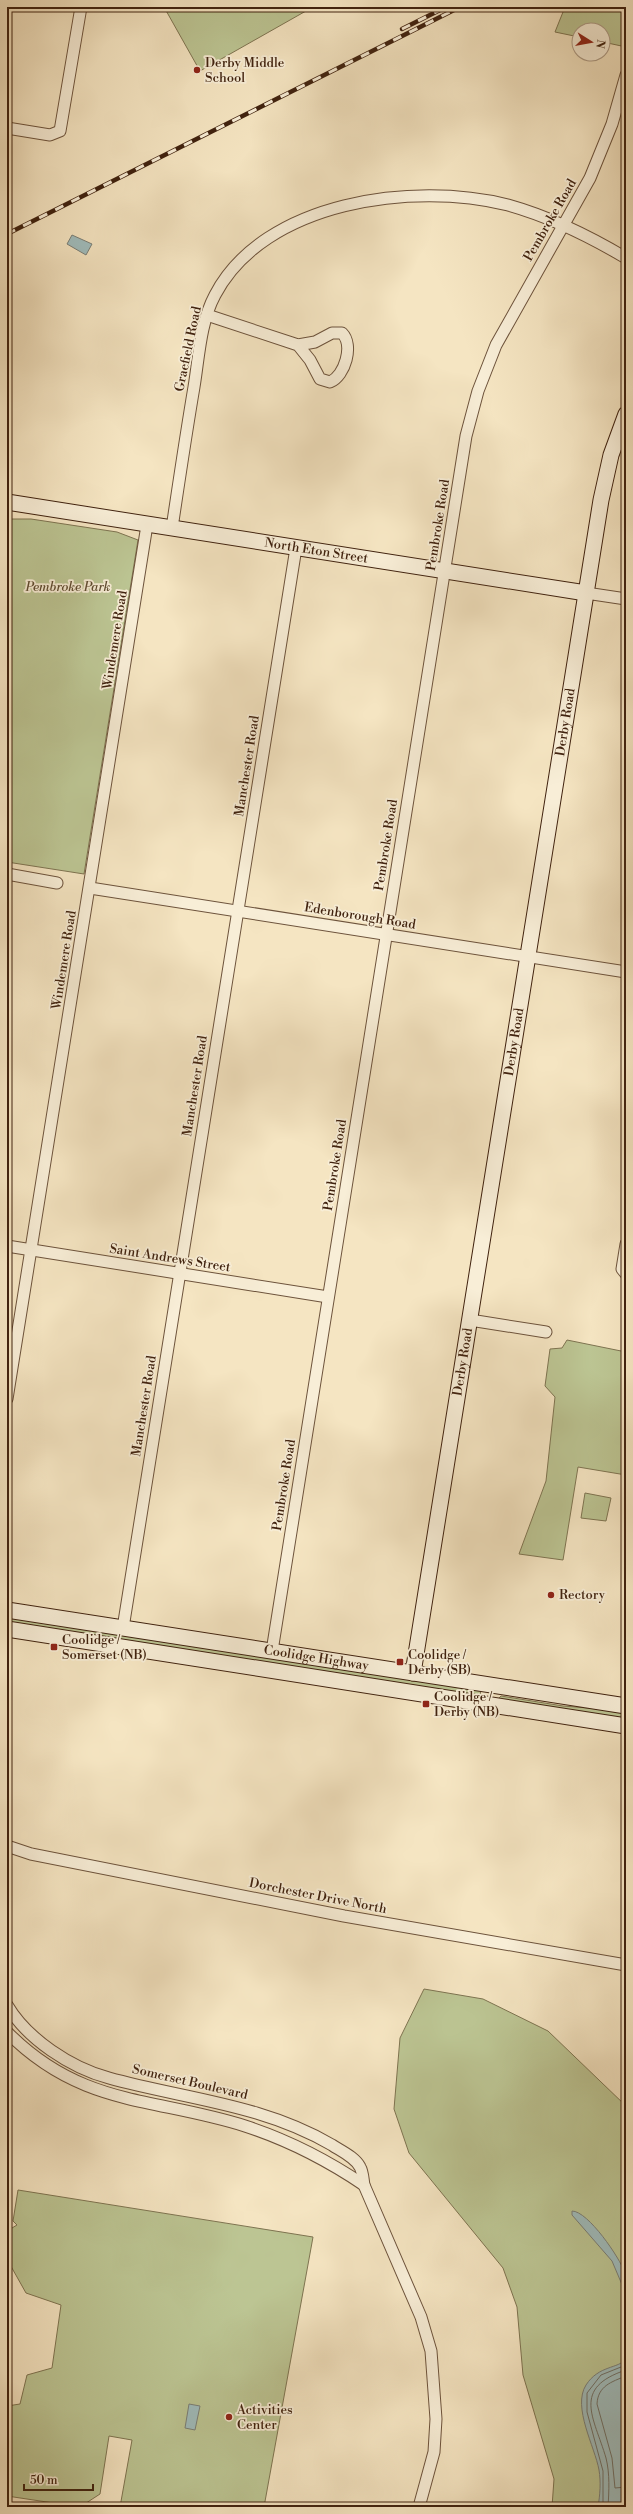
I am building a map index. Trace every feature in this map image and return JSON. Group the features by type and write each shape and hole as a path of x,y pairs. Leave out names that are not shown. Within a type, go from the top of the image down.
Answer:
{"street":[{"path":"7,128 56,134 62,125 81,7"},
{"name":"Pembroke Road","path":"272,1651 466,436 478,391 508,320 564,224 599,156 612,124 626,75"},
{"name":"Graefield Road","path":"172,528 207,315 225,277 244,254 259,242 290,226 351,205 411,197 467,198 508,205 564,224 626,258"},
{"path":"207,315 298,346 310,360 320,379 330,382 339,376 348,349 346,337 342,333 332,333 315,342 298,346"},
{"name":"Derby Road","path":"413,1673 586,593 606,476 626,414"},
{"name":"North Eton Street","path":"7,502 444,572 626,599"},
{"name":"Windemere Road","path":"7,1399 147,525"},
{"name":"Manchester Road","path":"123,1628 296,548"},
{"path":"7,874 57,883"},
{"name":"Edenborough Road","path":"90,888 626,972"},
{"path":"624,1271 626,1244"},
{"name":"Saint Andrews Street","path":"7,1246 328,1297"},
{"path":"470,1320 546,1332"},
{"name":"Coolidge Highway","path":"7,1610 626,1706"},
{"name":"Coolidge Highway","path":"7,1629 626,1726"},
{"path":"490,1704 489,1698 492,1691 499,1686"},
{"name":"Dorchester Drive North","path":"7,1846 31,1854 344,1916 626,1965"},
{"name":"Somerset Boulevard","path":"7,2005 36,2038 79,2066 108,2078 249,2109 293,2126 321,2139 352,2158 360,2167 364,2185 421,2317 430,2352 436,2419 434,2452 419,2507"},
{"path":"7,2032 34,2058 83,2085 131,2101 202,2115 267,2134 317,2156 364,2185"}],"green space":[{"path":"164,7 313,7 200,71"},
{"path":"565,7 626,7 626,47 611,44 611,22 571,22 571,35 555,32"},
{"name":"Pembroke Park","path":"9,519 31,519 117,532 138,540 84,874 7,862"},
{"path":"567,1340 626,1352 626,1475 578,1467 563,1560 519,1554 546,1481 555,1397 545,1386 550,1349 562,1348"},
{"path":"585,1493 611,1498 606,1521 581,1518"},
{"path":"7,1615 481,1689 480,1696 7,1624"},
{"path":"501,1696 563,1706 626,1711 626,1720 498,1699"},
{"path":"424,1989 483,1999 548,2031 626,2106 626,2507 552,2507 554,2479 523,2375 517,2307 503,2268 409,2153 394,2109 400,2038"},
{"path":"18,2190 313,2237 264,2507 120,2507 132,2440 109,2436 100,2494 80,2507 7,2496 7,2406 20,2404 27,2375 52,2368 61,2305 26,2293 8,2261 7,2231 17,2225 13,2221"}],"water":[{"path":"72,235 92,244 86,255 67,244"},
{"path":"572,2211 579,2213 603,2236 617,2257 625,2273 626,2294 612,2261 572,2215"},
{"path":"626,2359 626,2501 620,2507 598,2507 600,2488 599,2470 583,2415 582,2394 586,2385 597,2374 623,2362"},
{"path":"189,2404 200,2406 195,2430 185,2428"}],"railway":[{"path":"402,29 446,7"},
{"path":"7,234 460,7"}],"place":[{"name":"Derby Middle School","path":"197,70"},
{"name":"Rectory","path":"551,1595"},
{"name":"Coolidge / Somerset (NB)","path":"54,1647"},
{"name":"Coolidge / Derby (SB)","path":"400,1662"},
{"name":"Coolidge / Derby (NB)","path":"426,1704"},
{"name":"Activities Center","path":"229,2417"}]}
